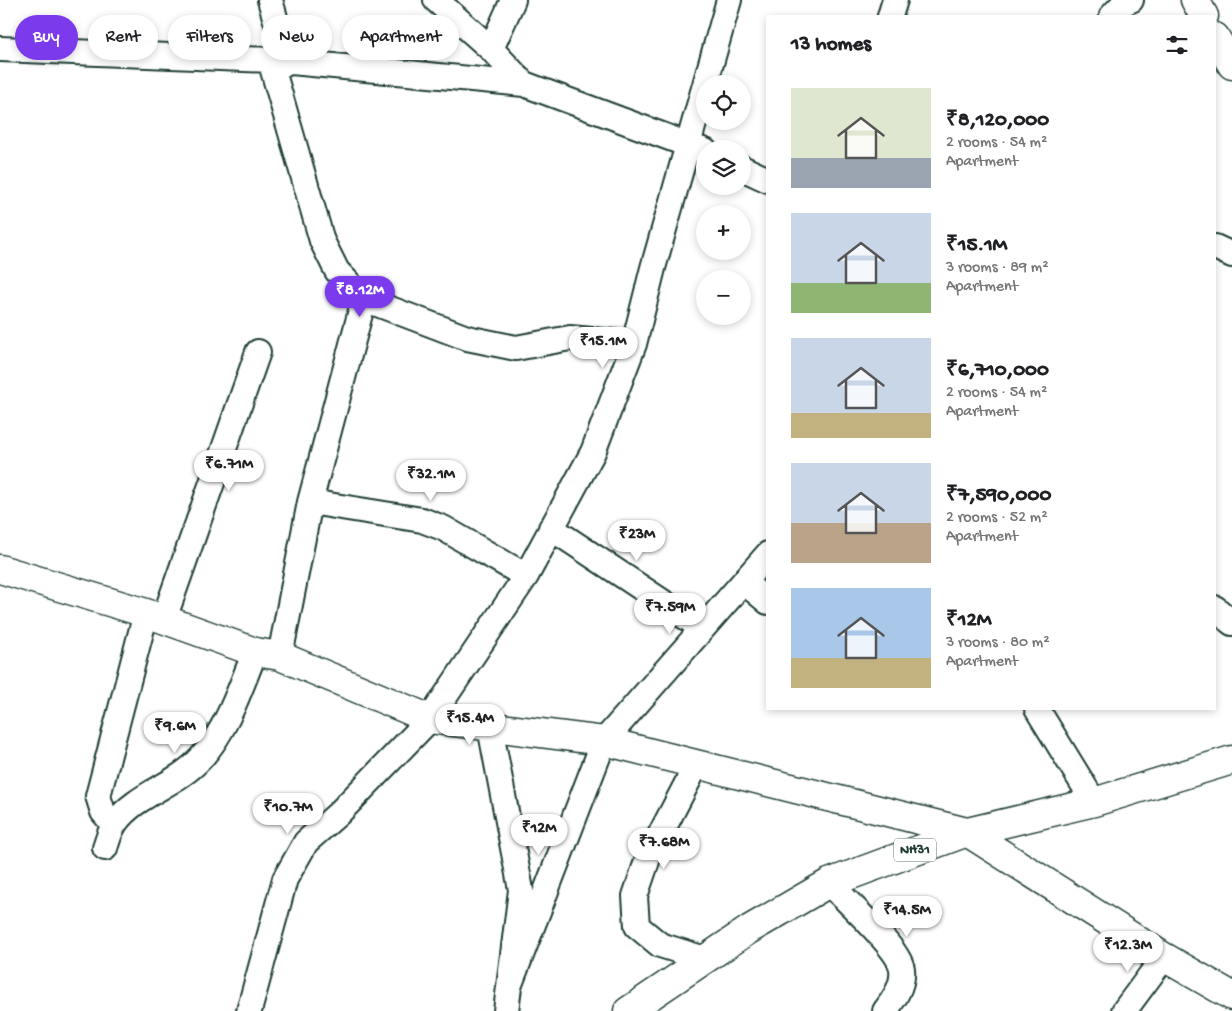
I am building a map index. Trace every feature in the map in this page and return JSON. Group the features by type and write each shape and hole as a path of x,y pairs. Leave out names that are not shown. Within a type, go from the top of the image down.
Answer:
{"main road":[{"path":"1195,0 1203,15"},
{"path":"0,569 155,616 267,654 430,719 604,741 967,832 1164,957 1232,996"},
{"name":"NH31","path":"628,1011 750,929 829,884 967,832 1094,802 1232,760"}],"street":[{"path":"270,0 279,62 322,241 337,271 364,299 467,338 516,348 570,338 634,344"},
{"path":"436,0 492,48 524,84"},
{"path":"492,48 513,0"},
{"path":"698,140 728,0"},
{"path":"890,15 895,0"},
{"path":"1113,15 1124,3 1131,0"},
{"path":"0,49 279,62 524,84 696,147"},
{"path":"249,1011 284,879 306,842 339,813 430,719 526,576 593,452 634,344 696,150"},
{"path":"751,172 766,179"},
{"path":"1216,247 1232,255"},
{"path":"105,848 114,825 124,812 200,759 217,738 267,654 364,299"},
{"path":"114,825 103,812 98,796 155,616 258,352"},
{"path":"310,502 422,520 443,528 526,576"},
{"path":"551,528 702,628"},
{"path":"510,984 604,741 766,556"},
{"path":"744,582 766,600"},
{"path":"1216,609 1232,623"},
{"path":"1038,710 1094,802"},
{"path":"490,727 521,890 506,1011"},
{"path":"697,764 648,858 636,896 637,926 660,945 705,959"},
{"path":"829,884 888,944 902,968 898,992 885,1011"},
{"path":"1124,1011 1164,957"}]}
